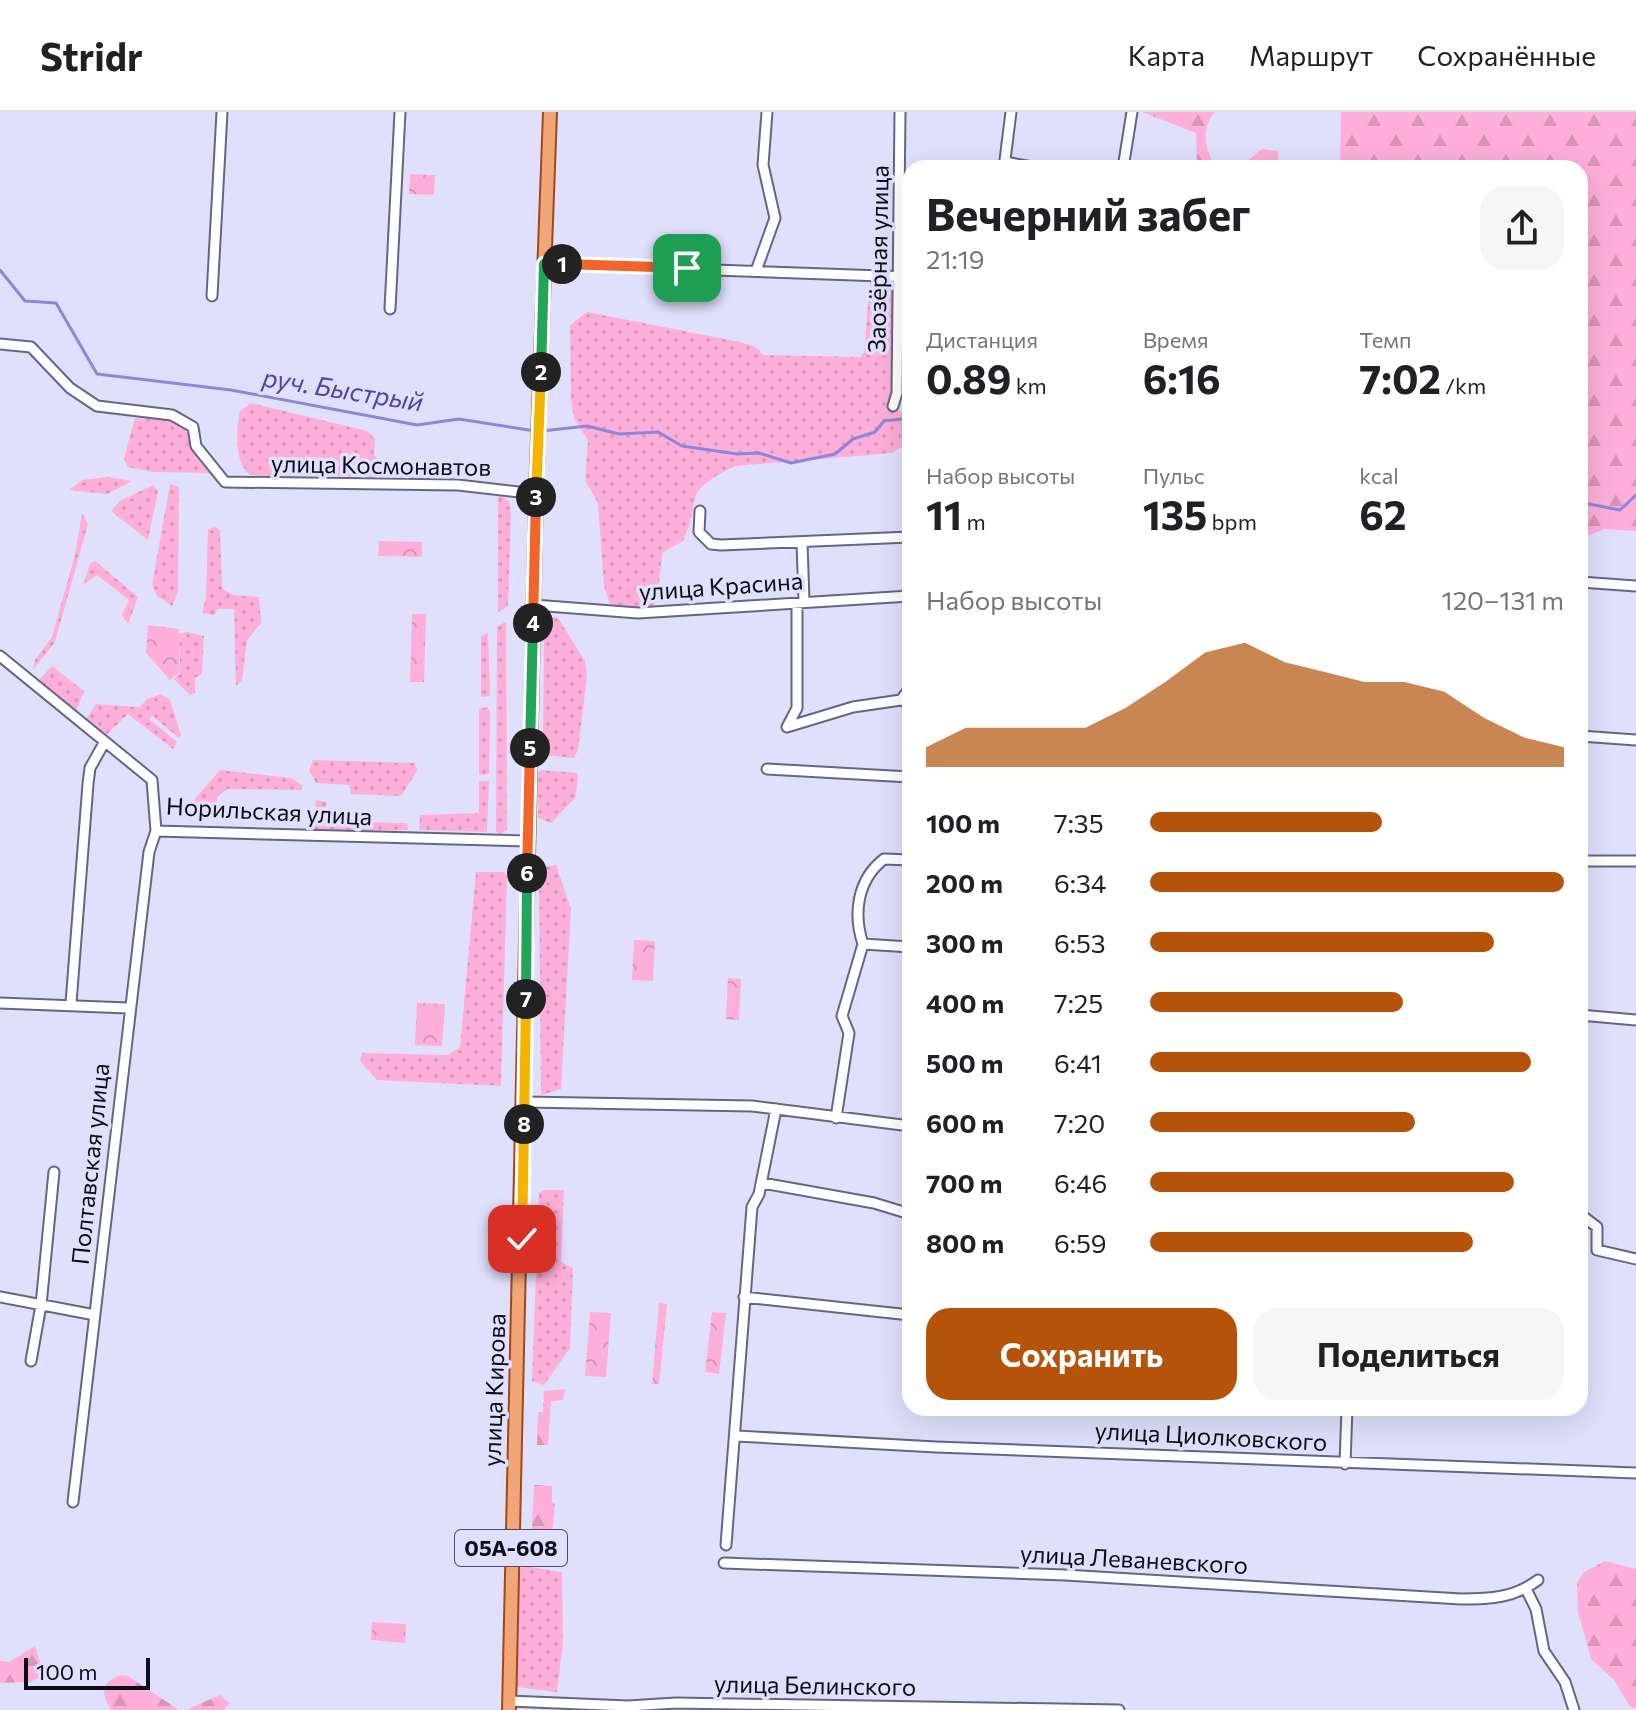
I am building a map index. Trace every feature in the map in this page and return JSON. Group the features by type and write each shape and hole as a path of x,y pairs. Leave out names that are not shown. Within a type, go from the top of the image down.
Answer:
{"main road":[{"name":"улица Кирова","path":"509,1705 525,1102 536,494 550,112"}],"street":[{"path":"212,296 222,112"},
{"path":"390,309 400,112"},
{"path":"756,271 775,218 763,165 767,112"},
{"name":"Заозёрная улица","path":"900,112 902,178"},
{"path":"1005,160 1011,112"},
{"path":"1124,160 1132,112"},
{"path":"544,264 902,276"},
{"name":"Заозёрная улица","path":"893,406 897,393 902,320"},
{"name":"улица Космонавтов","path":"0,344 31,347 70,388 97,406 172,415 193,427 196,446 225,482 458,485 536,494"},
{"path":"700,511 699,532 711,544 902,537"},
{"path":"802,542 797,708 787,727 853,707 902,702"},
{"path":"1588,583 1636,586"},
{"name":"улица Красина","path":"534,605 638,613 902,597"},
{"name":"Норильская улица","path":"0,656 152,780 156,831 528,841"},
{"path":"1588,737 1636,740"},
{"path":"71,1003 90,768 104,743"},
{"path":"767,769 902,777"},
{"name":"Полтавская улица","path":"73,1502 128,1008 149,852 156,831"},
{"path":"836,1118 849,1033 842,1016 863,944 857,921 858,901 884,859 902,860"},
{"path":"1588,861 1636,861"},
{"path":"863,944 902,946"},
{"path":"0,1003 71,1003 128,1008"},
{"path":"1588,1016 1636,1020"},
{"path":"525,1102 726,1104 902,1125"},
{"path":"726,1545 737,1436 752,1207 762,1183 776,1109"},
{"path":"31,1361 41,1305 54,1172"},
{"path":"762,1183 874,1203 902,1212"},
{"path":"1588,1220 1597,1227 1597,1250 1636,1259"},
{"path":"0,1297 95,1315"},
{"path":"744,1297 902,1314"},
{"path":"1345,1464 1347,1416"},
{"name":"улица Циолковского","path":"737,1436 1345,1464 1636,1473"},
{"name":"улица Леваневского","path":"724,1563 1065,1575 1461,1599 1499,1598 1526,1589 1538,1580"},
{"path":"1526,1589 1536,1609 1544,1651 1565,1682 1574,1710"},
{"name":"улица Белинского","path":"509,1705 628,1706 676,1703 1119,1710"}],"green space":[{"path":"1142,112 1215,112 1206,130 1212,160 1197,160 1196,133"},
{"path":"1341,112 1636,112 1636,531 1604,529 1588,536 1588,160 1340,160"},
{"path":"1262,149 1278,151 1279,160 1248,160"},
{"path":"410,174 435,175 434,195 409,194"},
{"path":"870,281 890,283 894,289 892,406 902,410 902,447 892,453 735,466 699,491 683,541 662,553 658,596 653,606 637,609 610,604 604,586 598,503 585,480 588,440 574,419 571,399 570,325 587,312 740,342 756,347 763,355 860,357 864,352"},
{"path":"251,403 367,431 375,439 374,455 383,464 449,467 457,469 457,474 449,478 250,475 241,462 237,436 240,411"},
{"path":"135,418 168,420 186,428 210,473 154,472 128,467 124,458"},
{"path":"107,477 132,481 107,494 69,490 82,480"},
{"path":"170,484 179,487 178,592 172,606 157,596 152,585"},
{"path":"153,485 158,491 148,540 111,511 120,501"},
{"path":"501,496 509,501 511,514 508,606 498,612 498,498"},
{"path":"82,513 88,524 55,642 33,670 35,660 52,637 75,555"},
{"path":"216,527 220,530 222,588 233,595 259,597 261,623 247,640 242,680 236,686 234,609 217,609 215,615 202,613 206,598 208,529"},
{"path":"379,541 422,542 422,557 378,556"},
{"path":"95,561 138,597 128,624 122,615 129,600 97,575 83,585 90,564"},
{"path":"412,614 426,614 424,682 410,682"},
{"path":"544,618 558,618 585,661 587,676 578,750 574,758 543,755"},
{"path":"506,622 507,830 500,834 496,831 497,626"},
{"path":"148,625 179,629 179,673 170,680 146,653"},
{"path":"187,632 204,636 202,674 195,678 195,693 190,695 174,679 180,673 179,634"},
{"path":"488,633 490,696 481,697 481,636"},
{"path":"52,666 84,691 76,712 38,681"},
{"path":"161,694 170,700 181,735 179,738 152,716 149,719 177,742 173,749 128,714 106,735 86,720 96,704 140,707 147,699"},
{"path":"487,707 490,711 489,774 479,775 479,709"},
{"path":"313,760 415,763 417,771 401,796 351,794 349,785 316,783 309,770"},
{"path":"220,770 291,778 302,785 302,790 228,789 218,796 214,817 196,804 195,799"},
{"path":"538,772 578,773 576,797 551,823 538,818"},
{"path":"479,781 489,781 487,832 419,830 420,815 479,813"},
{"path":"316,800 326,802 327,821 407,823 408,830 315,831"},
{"path":"556,865 571,909 561,1089 541,1095 539,868"},
{"path":"476,872 504,872 507,876 501,1086 377,1080 360,1061 362,1053 448,1055 460,1047"},
{"path":"634,940 655,941 653,981 632,980"},
{"path":"728,978 741,979 739,1020 726,1019"},
{"path":"417,1003 445,1004 442,1046 415,1045"},
{"path":"564,1190 561,1262 573,1268 570,1348 544,1385 532,1381 539,1193"},
{"path":"659,1303 667,1304 659,1384 652,1384"},
{"path":"590,1312 611,1313 606,1377 585,1376"},
{"path":"712,1312 726,1313 719,1374 705,1372"},
{"path":"565,1389 563,1400 551,1401 548,1445 537,1445 538,1412 543,1412 544,1391"},
{"path":"534,1485 552,1486 552,1502 555,1503 552,1535 558,1537 550,1552 531,1549"},
{"path":"1605,1561 1636,1569 1636,1708 1630,1707 1614,1680 1591,1659 1578,1612 1577,1582 1584,1572"},
{"path":"524,1566 562,1572 563,1643 557,1692 517,1687 519,1570"},
{"path":"372,1622 406,1624 405,1643 371,1640"},
{"path":"35,1646 40,1662 38,1678 30,1682 0,1683 0,1661 9,1662"},
{"path":"120,1675 128,1676 179,1710 111,1710 104,1689"},
{"path":"220,1695 230,1703 223,1710 186,1710"}],"waterway":[{"name":"руч. Быстрый","path":"0,270 25,301 56,303 97,374 231,390 417,425 459,419 535,431"},
{"name":"руч. Быстрый","path":"542,431 587,426 619,434 658,432 682,446 737,454 759,453 791,463 835,454 853,439 875,432 884,421 902,419"},
{"name":"руч. Быстрый","path":"1588,505 1620,510 1636,495"}],"route":[{"path":"522,1239 526,908 544,264 687,268"}]}
